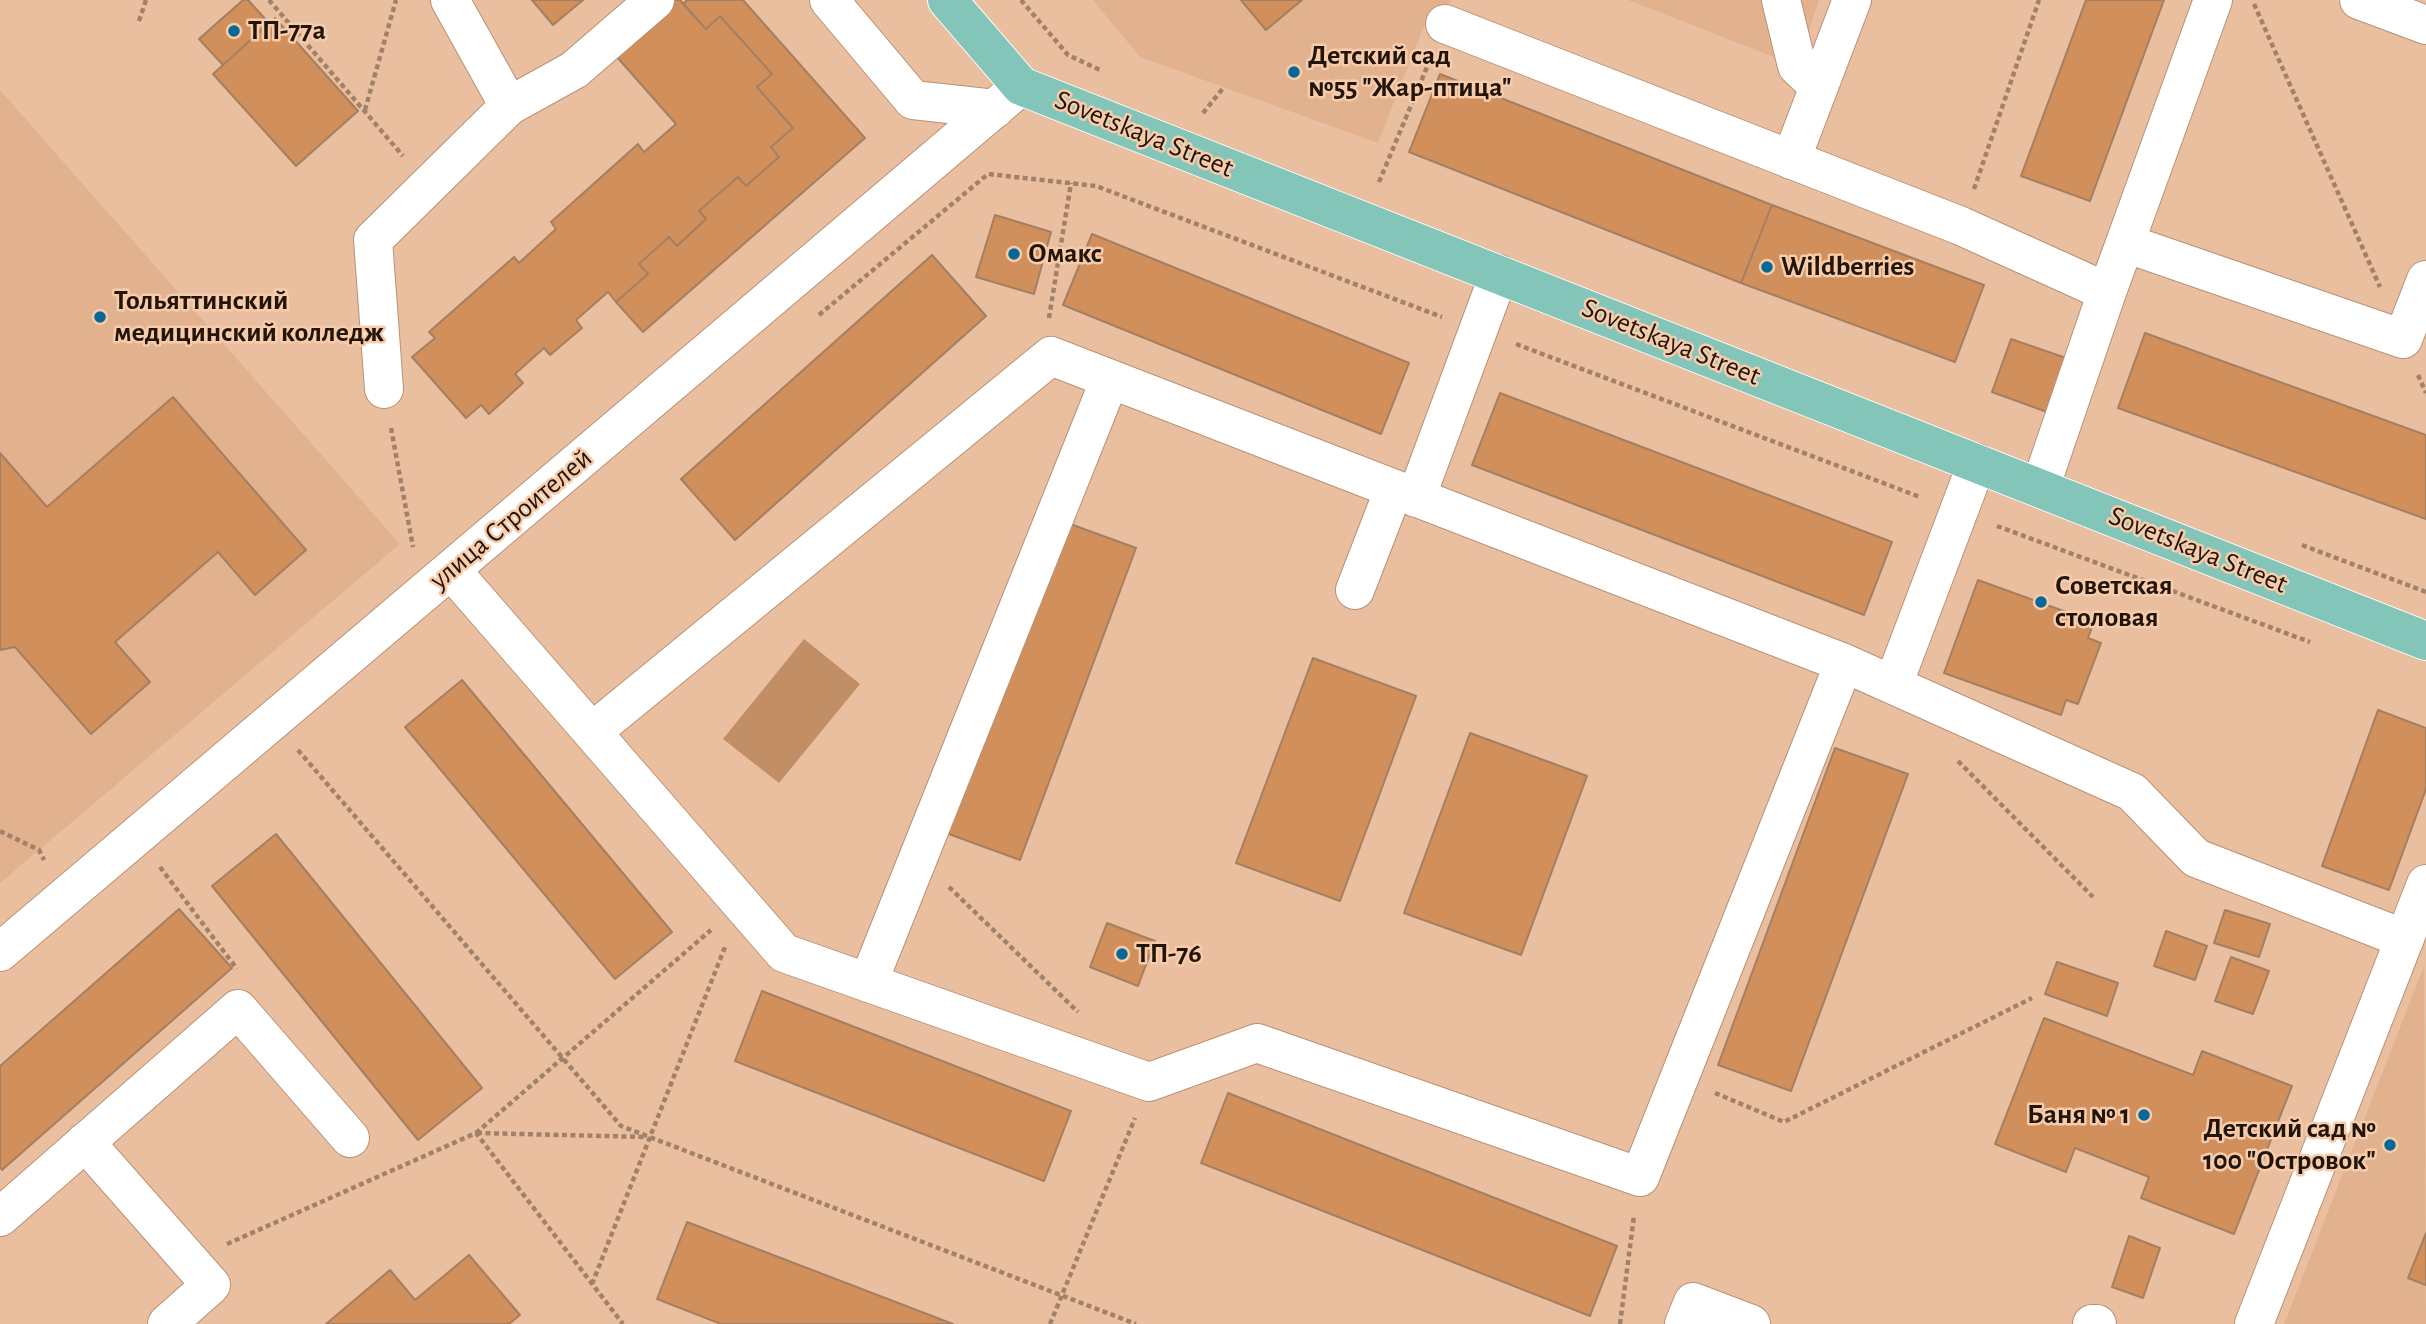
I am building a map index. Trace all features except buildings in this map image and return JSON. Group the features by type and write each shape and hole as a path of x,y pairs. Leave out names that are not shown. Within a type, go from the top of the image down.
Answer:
{"main road":[{"name":"Sovetskaya Street","path":"947,0 1008,97 1499,274 2426,640"}],"street":[{"path":"450,0 509,106"},
{"path":"384,390 360,249 429,186 509,106 574,71 655,0"},
{"path":"829,0 914,100 1008,97"},
{"path":"1781,0 1797,65 1819,87"},
{"path":"1791,160 1852,0"},
{"path":"2040,488 2213,0"},
{"path":"2359,0 2426,25"},
{"path":"1445,24 1961,226 2108,292"},
{"name":"улица Строителей","path":"0,952 1008,97"},
{"path":"2125,243 2403,339 2426,280"},
{"path":"1355,590 1405,494 1478,330 1499,274"},
{"path":"592,732 1051,356 1844,663 2132,792 2196,858 2404,939"},
{"path":"868,982 1110,379"},
{"path":"1893,685 1977,463"},
{"path":"451,570 784,953 1149,1082 1256,1043 1640,1177 1844,663"},
{"path":"2254,1324 2426,884"},
{"path":"0,1217 238,1009 350,1139"},
{"path":"85,1142 211,1285 167,1324"},
{"path":"1684,1324 1693,1302 1751,1324"}],"path":[{"path":"139,21 146,0"},
{"path":"269,0 429,186"},
{"path":"365,111 396,0"},
{"path":"1961,226 2039,0"},
{"path":"2252,0 2426,393"},
{"path":"1379,182 1445,24"},
{"path":"1203,113 1224,87"},
{"path":"818,316 988,174 1096,186 2311,643"},
{"path":"1041,364 1071,183"},
{"path":"384,390 415,558"},
{"path":"272,721 621,1126 1136,1324"},
{"path":"298,750 309,741"},
{"path":"1952,754 2093,897"},
{"path":"0,831 39,850 48,867"},
{"path":"918,857 1082,1017"},
{"path":"149,875 160,866 242,975 238,1009"},
{"path":"189,1261 476,1133 742,904"},
{"path":"592,1284 742,904"},
{"path":"1679,1078 1784,1122 2032,998"},
{"path":"1050,1324 1149,1082"},
{"path":"476,1133 650,1137"},
{"path":"476,1133 623,1324"},
{"path":"1620,1324 1640,1177"}],"shaded area":[{"name":"Детский сад №55 \"Жар-птица\"","path":"1093,0 1452,0 1424,26 1378,143 1140,57"},
{"path":"1628,0 1819,0 1797,66"},
{"name":"Тольяттинский медицинский колледж","path":"0,90 400,544 0,883"},
{"path":"804,639 860,684 779,783 723,739"},
{"name":"Детский сад № 100 \"Островок\"","path":"2424,966 2426,1324 2284,1324"}],"place":[{"name":"ТП-77а","path":"234,31"},
{"name":"Детский сад №55 \"Жар-птица\"","path":"1294,72"},
{"name":"Омакс","path":"1014,254"},
{"name":"Wildberries","path":"1767,267"},
{"name":"Тольяттинский медицинский колледж","path":"100,317"},
{"name":"Советская столовая","path":"2041,602"},
{"name":"ТП-76","path":"1122,954"},
{"name":"Баня № 1","path":"2144,1115"},
{"name":"Детский сад № 100 \"Островок\"","path":"2390,1145"}]}
